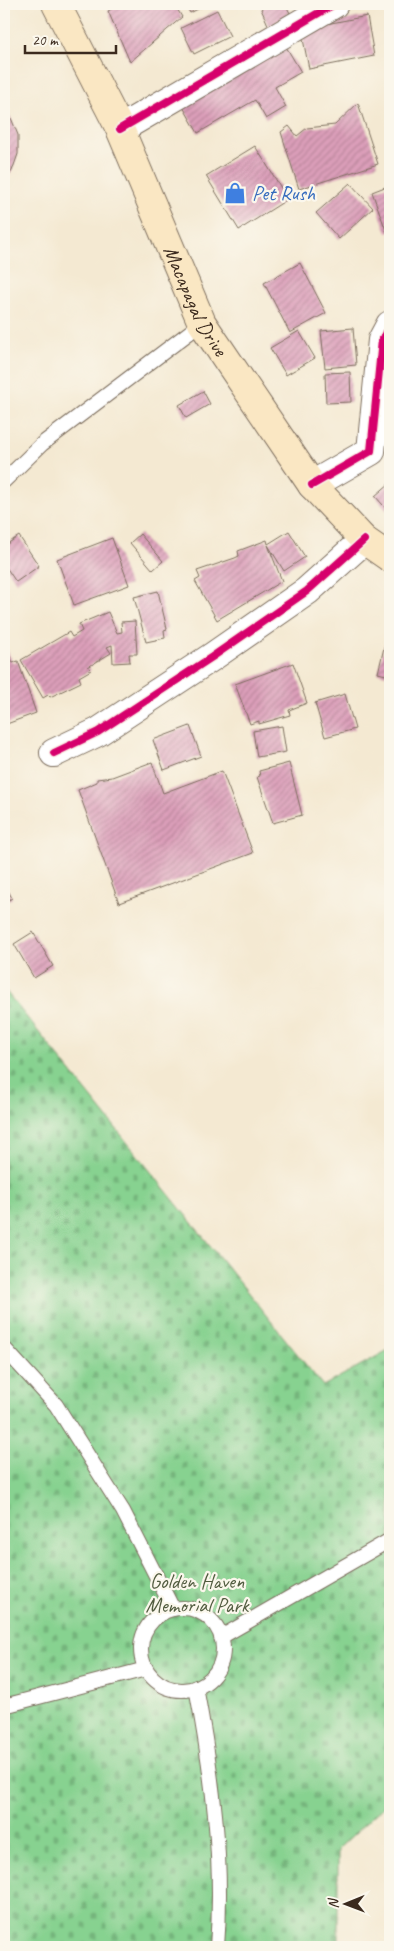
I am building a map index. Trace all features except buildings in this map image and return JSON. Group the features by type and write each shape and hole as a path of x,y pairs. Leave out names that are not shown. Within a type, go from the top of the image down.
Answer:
{"main road":[{"name":"Macapagal Drive","path":"56,4 120,129 202,323 312,485 364,540 390,558"}],"street":[{"path":"120,129 334,4"},
{"path":"312,485 380,448 382,340 390,326"},
{"path":"54,753 98,732 212,657 308,591 364,540"}],"lane":[{"path":"4,481 42,444 202,323"},
{"path":"4,1348 56,1405 123,1511 173,1609"},
{"path":"221,1637 390,1540"},
{"path":"173,1609 191,1609 208,1617 221,1637 223,1649 218,1667 206,1681 196,1687 185,1690 163,1685 146,1669 142,1657 144,1632 152,1621 173,1609"},
{"path":"4,1706 146,1669"},
{"path":"196,1687 212,1782 220,1904 217,1947"}],"green space":[{"name":"Golden Haven Memorial Park","path":"4,989 323,1386 390,1349 390,1800 338,1849 338,1947 4,1947"}],"cycle path":[{"path":"120,129 334,4"},
{"path":"312,485 371,451 382,340 390,325"},
{"path":"54,753 98,732 212,657 307,591 364,540"}],"place":[{"name":"Pet Rush","path":"235,193"}]}
